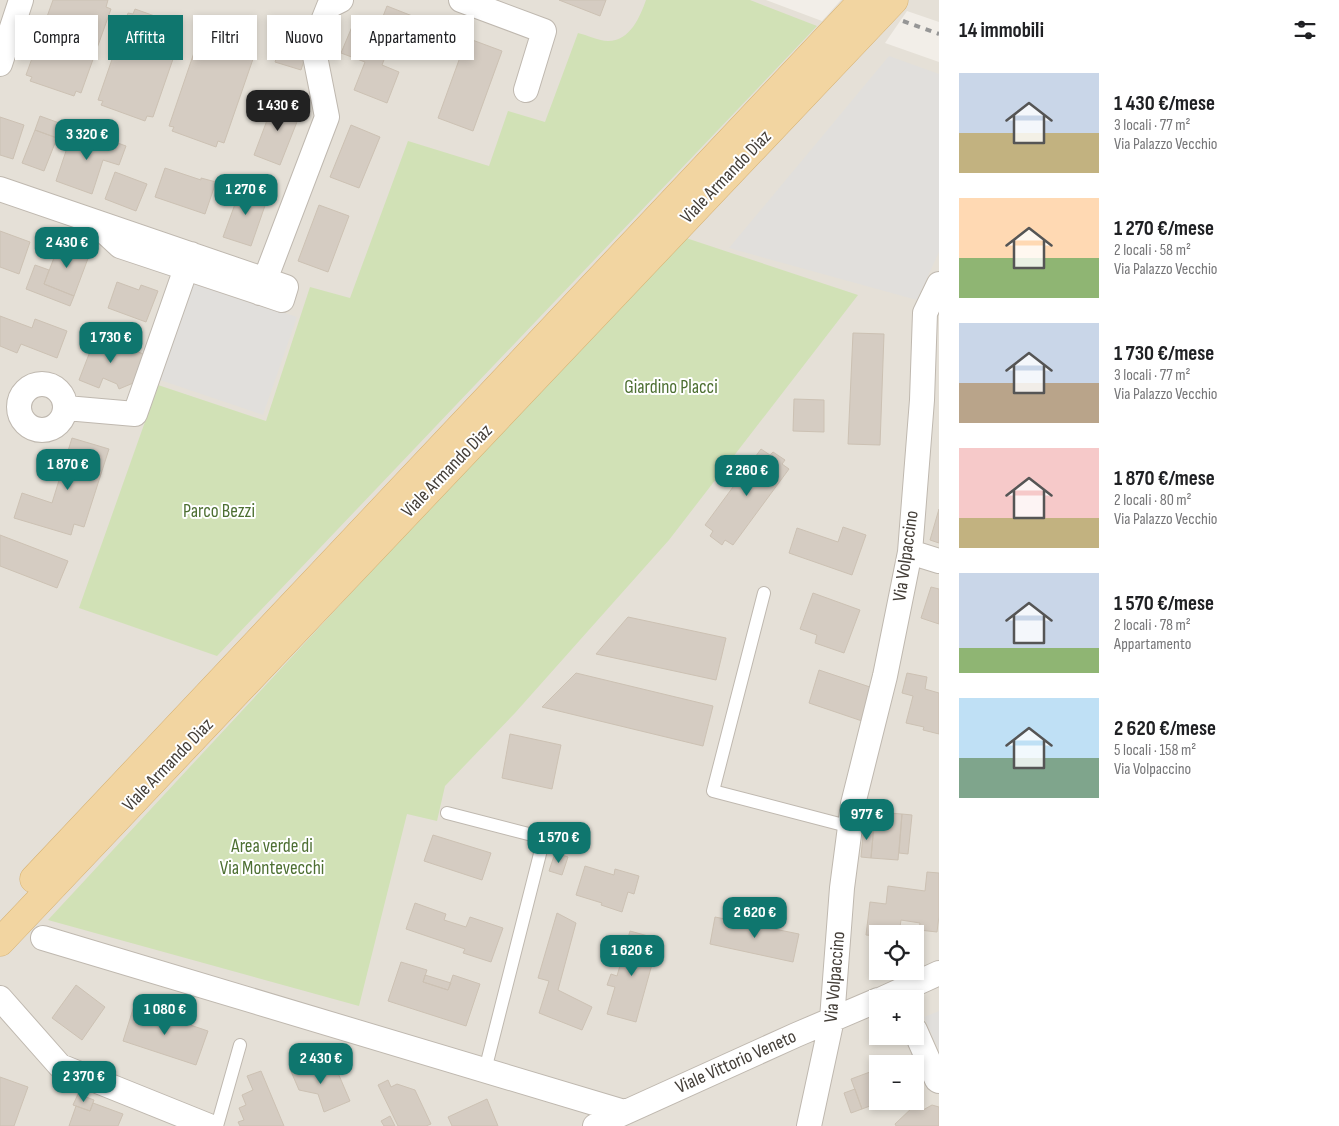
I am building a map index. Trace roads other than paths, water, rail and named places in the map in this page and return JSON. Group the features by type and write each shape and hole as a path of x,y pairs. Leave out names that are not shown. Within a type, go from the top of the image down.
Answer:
{"main road":[{"name":"Viale Armando Diaz","path":"0,916 76,833 864,0"},
{"name":"Viale Armando Diaz","path":"0,942 894,0"}],"street":[{"path":"0,64 21,0"},
{"path":"0,189 92,221 189,261 262,286 327,117 313,46 328,6 341,0"},
{"path":"461,0 544,31 526,90"},
{"path":"66,408 135,414 189,261"},
{"name":"Via Volpaccino","path":"809,1126 832,1020 842,888 853,804 885,676 910,552 930,403 925,313 939,284"},
{"path":"910,552 939,561"},
{"path":"43,938 624,1112"},
{"name":"Viale Vittorio Veneto","path":"904,990 939,973"},
{"path":"0,998 60,1066 209,1126"},
{"name":"Viale Vittorio Veneto","path":"595,1126 869,1005"},
{"path":"922,1045 939,1081"},
{"path":"582,1099 587,1126"}],"lane":[{"path":"764,593 713,791 851,827"},
{"path":"447,813 544,838 485,1070"},
{"path":"218,1126 240,1045"}],"railway":[{"path":"903,21 939,34"}],"park label":[{"name":"Giardino Placci","path":"671,387"},
{"name":"Parco Bezzi","path":"219,511"},
{"name":"Area verde di Via Montevecchi","path":"272,857"}]}
